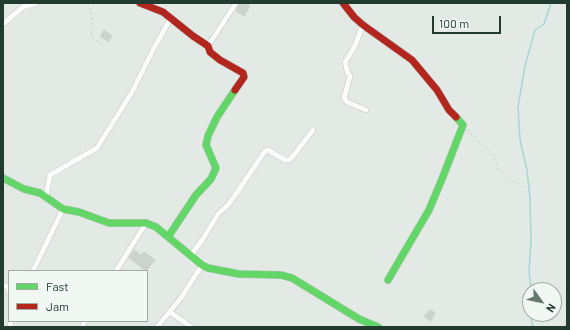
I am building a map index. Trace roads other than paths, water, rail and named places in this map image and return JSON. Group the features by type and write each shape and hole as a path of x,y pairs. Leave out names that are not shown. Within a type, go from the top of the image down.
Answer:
{"street":[{"path":"3,24 23,7 36,3"},
{"path":"140,3 150,5 163,12 208,46 210,52 220,60 242,73 244,77 217,117 208,136 206,145 216,168 211,179 196,195 168,237"},
{"path":"208,46 236,3"},
{"path":"343,3 354,17 363,25 412,60 437,90 449,110 463,125 428,210 388,280"},
{"path":"46,197 50,175 97,148 132,92 171,18"},
{"path":"363,25 354,48 345,62 350,76 344,98 347,102 366,110"},
{"path":"191,255 203,239 218,214 238,191 265,151 268,150 285,160 289,160 294,156 313,130"},
{"path":"3,178 24,189 40,193 63,209 79,212 109,223 146,223 156,227 202,265 222,272 281,275 292,278 360,319 378,327"},
{"path":"34,270 63,209"},
{"path":"117,270 146,223"},
{"path":"157,327 170,312 202,265"},
{"path":"170,312 191,327"}],"waterway":[{"path":"530,282 530,198 527,170 520,140 518,107 525,66 535,30 544,24 551,3"},
{"path":"532,322 533,327"}]}
